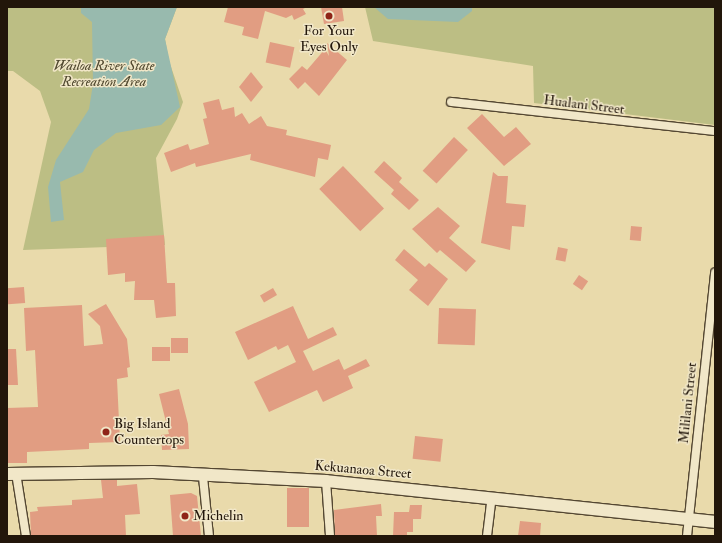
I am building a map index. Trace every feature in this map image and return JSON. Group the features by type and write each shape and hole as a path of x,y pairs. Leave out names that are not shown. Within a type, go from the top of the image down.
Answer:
{"street":[{"name":"Hualani Street","path":"451,102 715,131"},
{"name":"Mililani Street","path":"687,536 715,272"},
{"name":"Kekuanaoa Street","path":"12,474 152,472 203,477 326,481 492,497 715,522"},
{"path":"12,474 26,536"},
{"path":"203,477 209,536"},
{"path":"326,481 330,536"},
{"path":"487,536 492,497"}],"green space":[{"name":"Wailoa River State Recreation Area","path":"7,7 177,7 165,39 169,61 183,102 177,119 156,158 165,245 23,250 51,122 40,91 13,71 7,71"},
{"path":"365,7 715,7 715,125 534,103 533,66 373,41"}],"water":[{"path":"81,7 177,7 165,39 180,107 161,125 116,133 94,150 83,172 60,182 64,220 51,222 48,187 56,160 89,109 93,84 92,22 81,13"},
{"path":"374,7 472,7 472,11 458,22 388,19"}],"building":[{"path":"228,7 307,7 303,9 306,14 294,20 292,15 286,18 265,11 258,39 242,35 244,27 224,22"},
{"path":"321,7 342,7 344,21 324,24"},
{"path":"270,42 294,47 290,68 266,63"},
{"path":"327,43 347,60 319,96 305,82 298,89 289,79 302,66 307,70 325,49 329,56"},
{"path":"251,72 263,87 251,102 239,87"},
{"path":"219,99 222,110 234,107 235,117 242,113 249,124 261,116 267,126 287,130 286,135 331,145 328,160 318,158 315,177 250,160 251,154 196,167 195,163 171,172 164,153 188,144 190,150 209,144 203,119 207,118 203,103"},
{"path":"482,114 504,137 516,127 531,144 504,166 467,128"},
{"path":"454,137 468,150 437,184 423,171"},
{"path":"384,161 402,178 399,182 419,200 409,210 391,194 394,190 374,172"},
{"path":"343,166 384,208 360,231 319,189"},
{"path":"493,172 498,176 508,176 506,203 526,205 524,227 512,226 510,250 481,243"},
{"path":"438,207 460,226 449,238 476,261 466,272 440,250 437,253 412,229"},
{"path":"631,226 642,227 641,241 630,240"},
{"path":"164,235 167,283 175,283 176,316 156,318 154,300 134,300 135,281 125,282 125,273 108,275 106,239"},
{"path":"558,247 568,249 565,262 556,260"},
{"path":"404,249 425,267 429,263 448,279 428,306 409,290 418,280 395,260"},
{"path":"579,275 588,281 582,290 573,284"},
{"path":"24,287 25,303 8,304 7,288"},
{"path":"273,288 277,295 264,302 260,296"},
{"path":"106,304 127,339 130,367 127,368 128,377 117,379 120,442 89,443 89,449 27,452 27,463 7,463 7,408 38,407 35,350 26,351 24,308 82,305 84,346 103,344 100,326 88,314"},
{"path":"293,306 308,339 333,327 337,335 303,351 313,371 339,359 344,370 366,359 370,366 348,376 353,388 323,402 317,390 269,412 254,382 296,362 288,345 278,350 276,346 248,360 235,332"},
{"path":"439,308 476,309 475,345 438,344"},
{"path":"171,338 188,338 188,353 171,353"},
{"path":"152,347 170,347 170,361 152,361"},
{"path":"7,349 16,349 18,385 7,385"},
{"path":"179,389 188,424 189,449 162,450 161,435 169,434 159,394"},
{"path":"415,436 443,439 440,462 413,459"},
{"path":"101,480 117,480 117,486 137,484 140,514 125,515 126,536 31,536 30,512 38,511 37,507 72,505 72,500 103,498"},
{"path":"287,488 309,488 309,527 287,527"},
{"name":"Michelin","path":"191,493 197,496 201,536 173,536 170,495"},
{"path":"381,504 382,516 376,516 377,536 335,536 334,510"},
{"path":"410,505 422,505 421,519 413,519 413,532 407,532 407,536 393,536 394,512 409,512"},
{"path":"520,521 541,523 540,536 518,536"}],"place":[{"name":"For Your Eyes Only","path":"329,16"},
{"name":"Big Island Countertops","path":"106,432"},
{"name":"Michelin","path":"185,516"}]}
